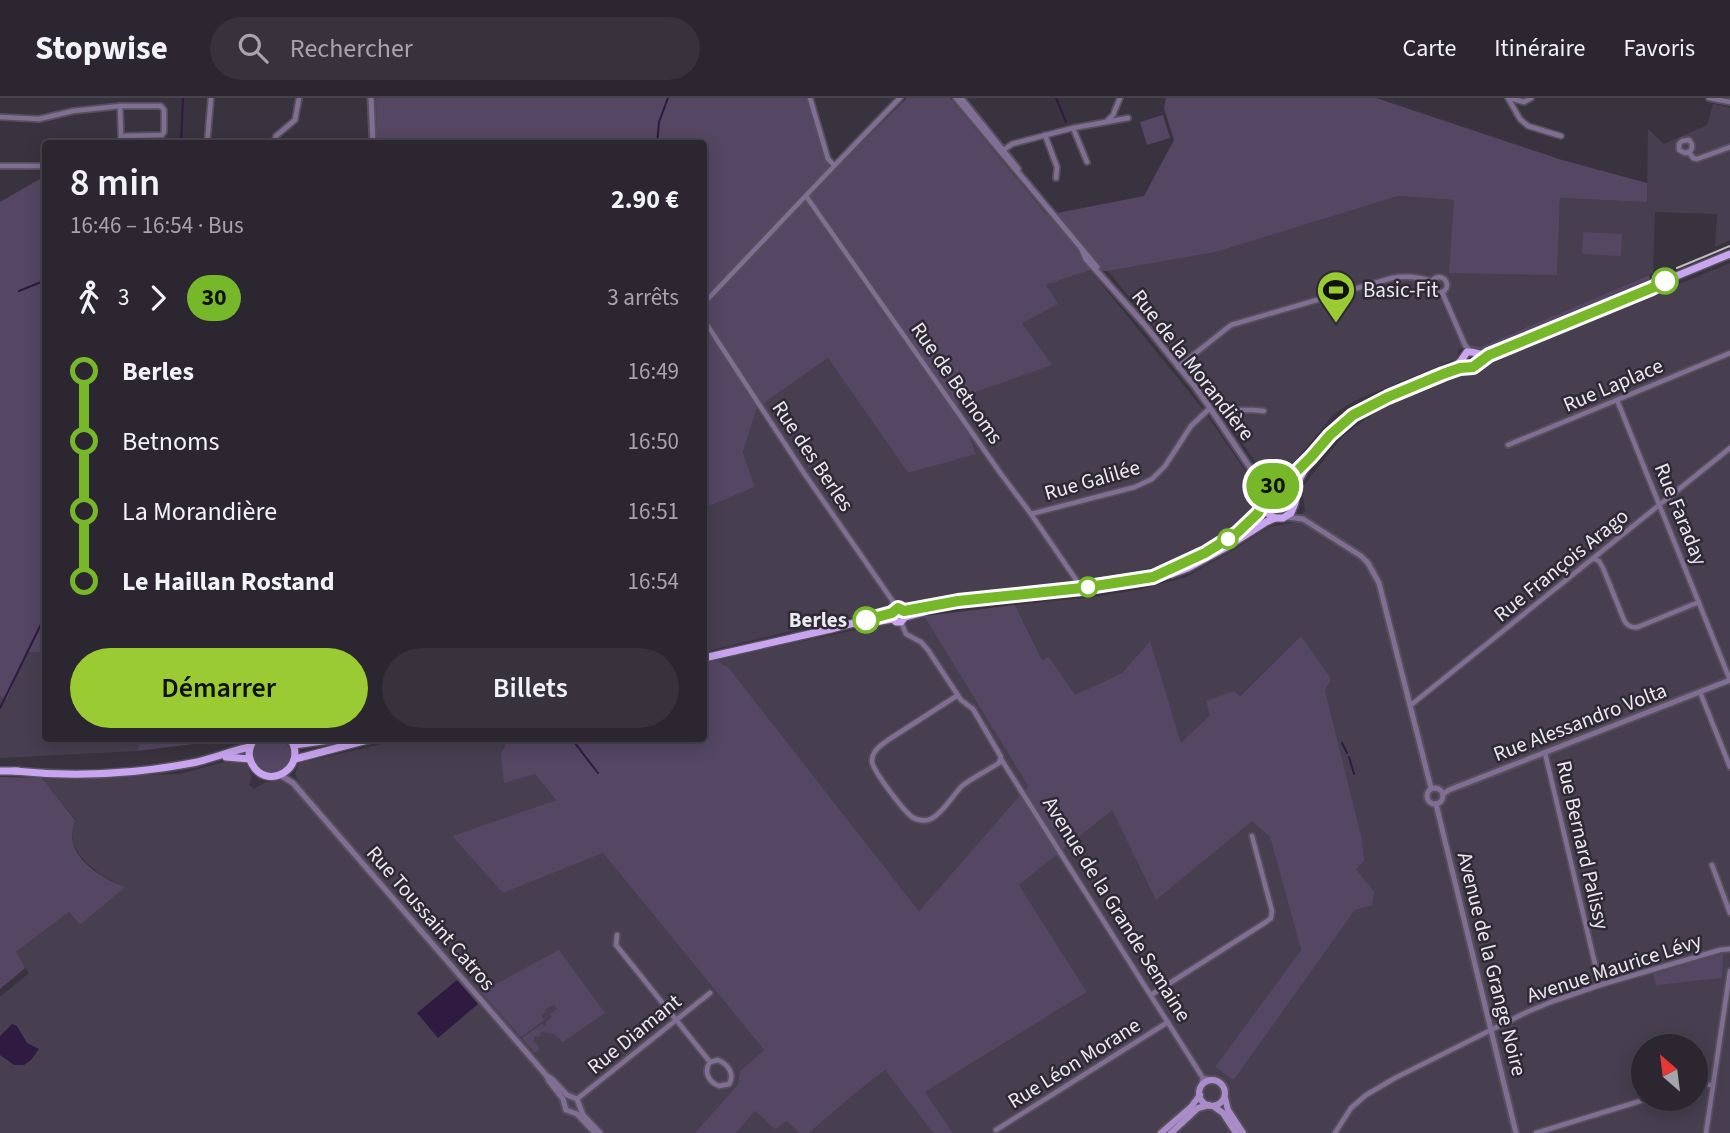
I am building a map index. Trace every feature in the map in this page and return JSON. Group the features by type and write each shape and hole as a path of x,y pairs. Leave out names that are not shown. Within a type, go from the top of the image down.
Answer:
{"main road":[{"path":"1652,288 1730,254"},
{"path":"1443,374 1470,356 1489,355 1730,259"},
{"path":"1153,577 1197,557 1245,526 1258,513 1263,495 1270,488 1278,486 1311,457 1330,435 1353,415 1443,374 1473,367 1470,356"},
{"path":"707,657 958,601 1082,588 1172,574 1225,548 1260,525 1291,513 1296,486 1311,457"},
{"path":"1278,486 1289,489 1294,499"},
{"path":"1262,505 1266,513 1279,518"},
{"path":"253,742 250,759 256,770 271,776 280,775 290,768 295,759 292,742 320,742"},
{"path":"295,759 358,742"},
{"path":"0,771 114,773 218,757 250,747"},
{"path":"218,757 250,759"},
{"path":"1161,1133 1191,1107 1200,1095 1201,1086 1213,1080 1223,1086 1226,1105 1243,1133"},
{"path":"1171,1133 1198,1108 1220,1103 1225,1093"},
{"path":"1200,1095 1203,1101 1223,1113 1236,1133"}],"street":[{"path":"207,140 211,98"},
{"path":"274,140 275,136 295,120 299,98"},
{"path":"371,98 373,140"},
{"path":"810,98 828,159 834,165"},
{"path":"707,300 900,98"},
{"name":"Rue de la Morandière","path":"959,98 1082,250 1086,259 1098,270 1210,408 1259,481 1263,495"},
{"path":"1106,122 1113,115 1120,98"},
{"path":"1509,98 1524,102 1531,98"},
{"path":"1509,98 1520,119 1528,126 1561,136"},
{"path":"1709,98 1730,102"},
{"path":"0,117 39,119 73,111 120,106 156,105 164,110 162,135 121,136"},
{"path":"120,106 120,140"},
{"path":"1002,151 1012,144 1045,135 1128,118"},
{"path":"1073,128 1087,162"},
{"path":"1045,135 1057,167 1056,178"},
{"path":"1689,152 1693,158 1700,159 1730,147"},
{"path":"0,166 42,166"},
{"name":"Rue de Betnoms","path":"806,196 1082,588"},
{"path":"1178,367 1231,325 1399,276 1432,281 1439,277 1446,280 1447,287 1438,293 1433,290 1432,281"},
{"path":"1442,292 1470,356"},
{"name":"Rue des Berles","path":"707,325 892,600 906,634 921,642 928,650 958,695"},
{"name":"Rue Laplace","path":"1508,445 1730,353"},
{"name":"Rue Faraday","path":"1617,400 1730,680"},
{"name":"Rue Galilée","path":"1031,514 1152,479 1165,466 1191,426 1210,408"},
{"path":"1235,410 1264,411"},
{"name":"Rue François Arago","path":"1411,705 1730,449"},
{"path":"1259,481 1278,486"},
{"path":"1294,499 1303,519"},
{"path":"1279,518 1303,519 1361,556 1375,572 1432,788"},
{"path":"1594,559 1601,564 1624,620 1631,627 1638,627 1699,602"},
{"name":"Rue Alessandro Volta","path":"1443,794 1730,680"},
{"path":"1700,692 1730,767"},
{"path":"958,695 877,748 872,759 876,773 908,813 925,821 934,817 962,786 999,764 1002,759"},
{"name":"Avenue de la Grande Semaine","path":"958,695 974,709 1002,759 1203,1078"},
{"name":"Rue Bernard Palissy","path":"1545,753 1600,985"},
{"name":"Rue Toussaint Catros","path":"290,768 293,783"},
{"name":"Rue Toussaint Catros","path":"280,775 293,783 546,1075 570,1097"},
{"path":"1432,788 1439,788 1443,794 1441,801 1436,804 1427,799 1432,788"},
{"name":"Avenue de la Grange Noire","path":"1436,804 1516,1133"},
{"path":"1151,995 1271,918 1272,911 1252,836"},
{"path":"1712,865 1730,913"},
{"path":"617,935 616,945 710,1062"},
{"name":"Avenue Maurice Lévy","path":"1335,1133 1351,1108 1366,1095 1492,1029 1551,1002 1600,985 1730,949"},
{"path":"1706,1133 1730,971"},
{"name":"Rue Diamant","path":"578,1099 710,993"},
{"name":"Rue Léon Morane","path":"996,1130 1168,1022"},
{"path":"719,1060 724,1063 732,1074 729,1084 719,1086 713,1083 706,1072 710,1062 719,1060"},
{"name":"Rue Toussaint Catros","path":"546,1075 564,1103"},
{"path":"1201,1086 1203,1078 1213,1080"},
{"path":"1708,1085 1713,1085"},
{"path":"595,1133 580,1117 566,1110 566,1099 578,1099 583,1115 600,1133"},
{"path":"1536,1133 1631,1104"},
{"path":"572,1113 579,1107"}],"shaded area":[{"path":"376,98 807,98 831,173 907,98 950,98 1047,215 1144,196 1174,140 1164,108 1166,98 1376,98 1562,160 1647,183 1647,202 1560,198 1557,275 1449,273 1454,200 1398,196 1216,252 1108,271 1090,270 1046,285 1058,304 1022,323 1052,365 956,399 976,454 908,473 828,358 757,408 743,452 755,487 707,507 707,140 377,140"},
{"path":"1713,104 1730,108 1730,240 1715,247 1717,214 1655,212 1653,273 1480,347 1470,344 1459,349 1456,359 1354,401 1334,414 1285,473 1270,477 1262,472 1214,401 1108,271 1216,252 1398,196 1454,200 1557,275 1560,198 1647,202 1648,129 1664,144 1707,125"},
{"path":"1163,115 1170,138 1147,145 1140,122"},
{"path":"42,178 42,653 27,652 7,700 0,696 0,202"},
{"path":"1583,232 1622,234 1621,256 1582,254"},
{"path":"1730,263 1730,1133 953,1133 925,1092 1087,992 1019,885 1112,809 1252,821 1270,836 1301,950 1216,1066 1234,1080 1355,910 1374,891 1356,869 1362,839 1325,690 1301,636 1239,696 1210,715 1181,744 1149,642 1122,673 1075,695 1049,658 1042,660 1015,605 1138,590 1186,577 1269,527 1296,522 1305,511 1302,488 1343,436 1381,408"},
{"path":"1090,270 1202,408 1255,485 1256,498 1252,510 1234,528 1221,536 1158,567 1068,583 905,606 896,601 891,603 889,609 707,651 707,507 755,487 743,452 757,408 828,358 908,473 976,453 956,399 1051,365 1022,323 1046,285"},
{"path":"1649,275 1650,285 1485,351 1471,348 1469,344 1480,347"},
{"path":"1015,605 1042,660 1049,657 1075,695 1122,673 1150,641 1181,743 1210,715 1206,701 1234,691 1240,696 1301,636 1331,679 1325,690 1362,839 1364,861 1356,869 1374,891 1372,905 1355,910 1234,1080 1215,1067 1301,950 1270,837 1252,821 1156,900 1112,810 1019,885 1087,992 925,1092 953,1133 933,1133 885,1070 809,1133 799,1133 787,1121 775,1129 755,1111 736,1133 695,1133 738,1084 740,1071 764,1050 603,853 503,893 452,836 556,800 535,774 504,783 501,754 504,742 707,742 707,662 716,660 729,668 919,911 1028,786 924,616"},
{"path":"924,616 1028,786 919,911 729,668 716,660 851,631 889,625 896,627"},
{"path":"27,652 42,653 42,742 141,742 137,751 0,758 0,696 8,699"},
{"path":"140,742 210,742 137,751"},
{"path":"258,742 286,742 289,747 289,761 279,771 265,771 255,761 255,747"},
{"path":"390,742 504,742 556,800 452,836 503,893 603,853 764,1050 740,1071 738,1084 695,1133 0,1133 0,997 29,973 15,953 69,912 80,925 124,887 101,875 79,854 73,843 75,819 42,778 180,774 228,761 239,761 248,767 252,777 249,785 254,789 266,782 279,780 294,790 300,785 295,773 299,763"},
{"path":"0,777 42,778 75,820 72,840 81,858 102,876 125,887 80,925 69,912 16,952 25,968 0,989"},
{"path":"559,950 605,1013 563,1042 553,1033 541,1032 540,1037 535,1036 533,1042 540,1049 535,1053 522,1038 542,1024 546,1027 546,1022 552,1017 549,1014 557,1009 554,1005 546,1009 541,1016 544,1020 521,1037 481,992"},
{"path":"1723,953 1722,978 1656,985 1653,974"},
{"path":"457,980 478,1004 438,1038 417,1013"},
{"path":"12,1024 17,1026 27,1043 39,1049 24,1065 14,1065 0,1055 0,1036"},
{"path":"885,1070 933,1133 809,1133 853,1095"},
{"path":"755,1111 775,1128 787,1121 799,1133 736,1133"}],"waterway":[{"path":"181,140 183,98"},
{"path":"657,140 659,122 668,98"},
{"path":"1056,98 1066,122"},
{"path":"19,291 42,282"},
{"path":"0,708 42,622"},
{"path":"574,742 598,773"},
{"path":"1342,743 1347,753"},
{"path":"1349,757 1354,774"}],"tram line":[{"path":"1677,268 1730,246"}],"bus line":[{"name":"30","path":"866,620 892,613 898,608 904,611 958,601 1082,588 1153,577 1205,553 1237,533 1258,513 1266,491 1287,481 1330,435 1366,407 1443,374 1473,367 1489,355 1665,281"}],"place":[{"name":"Basic-Fit","path":"1336,324"},
{"name":"Berles","path":"866,620"}]}
